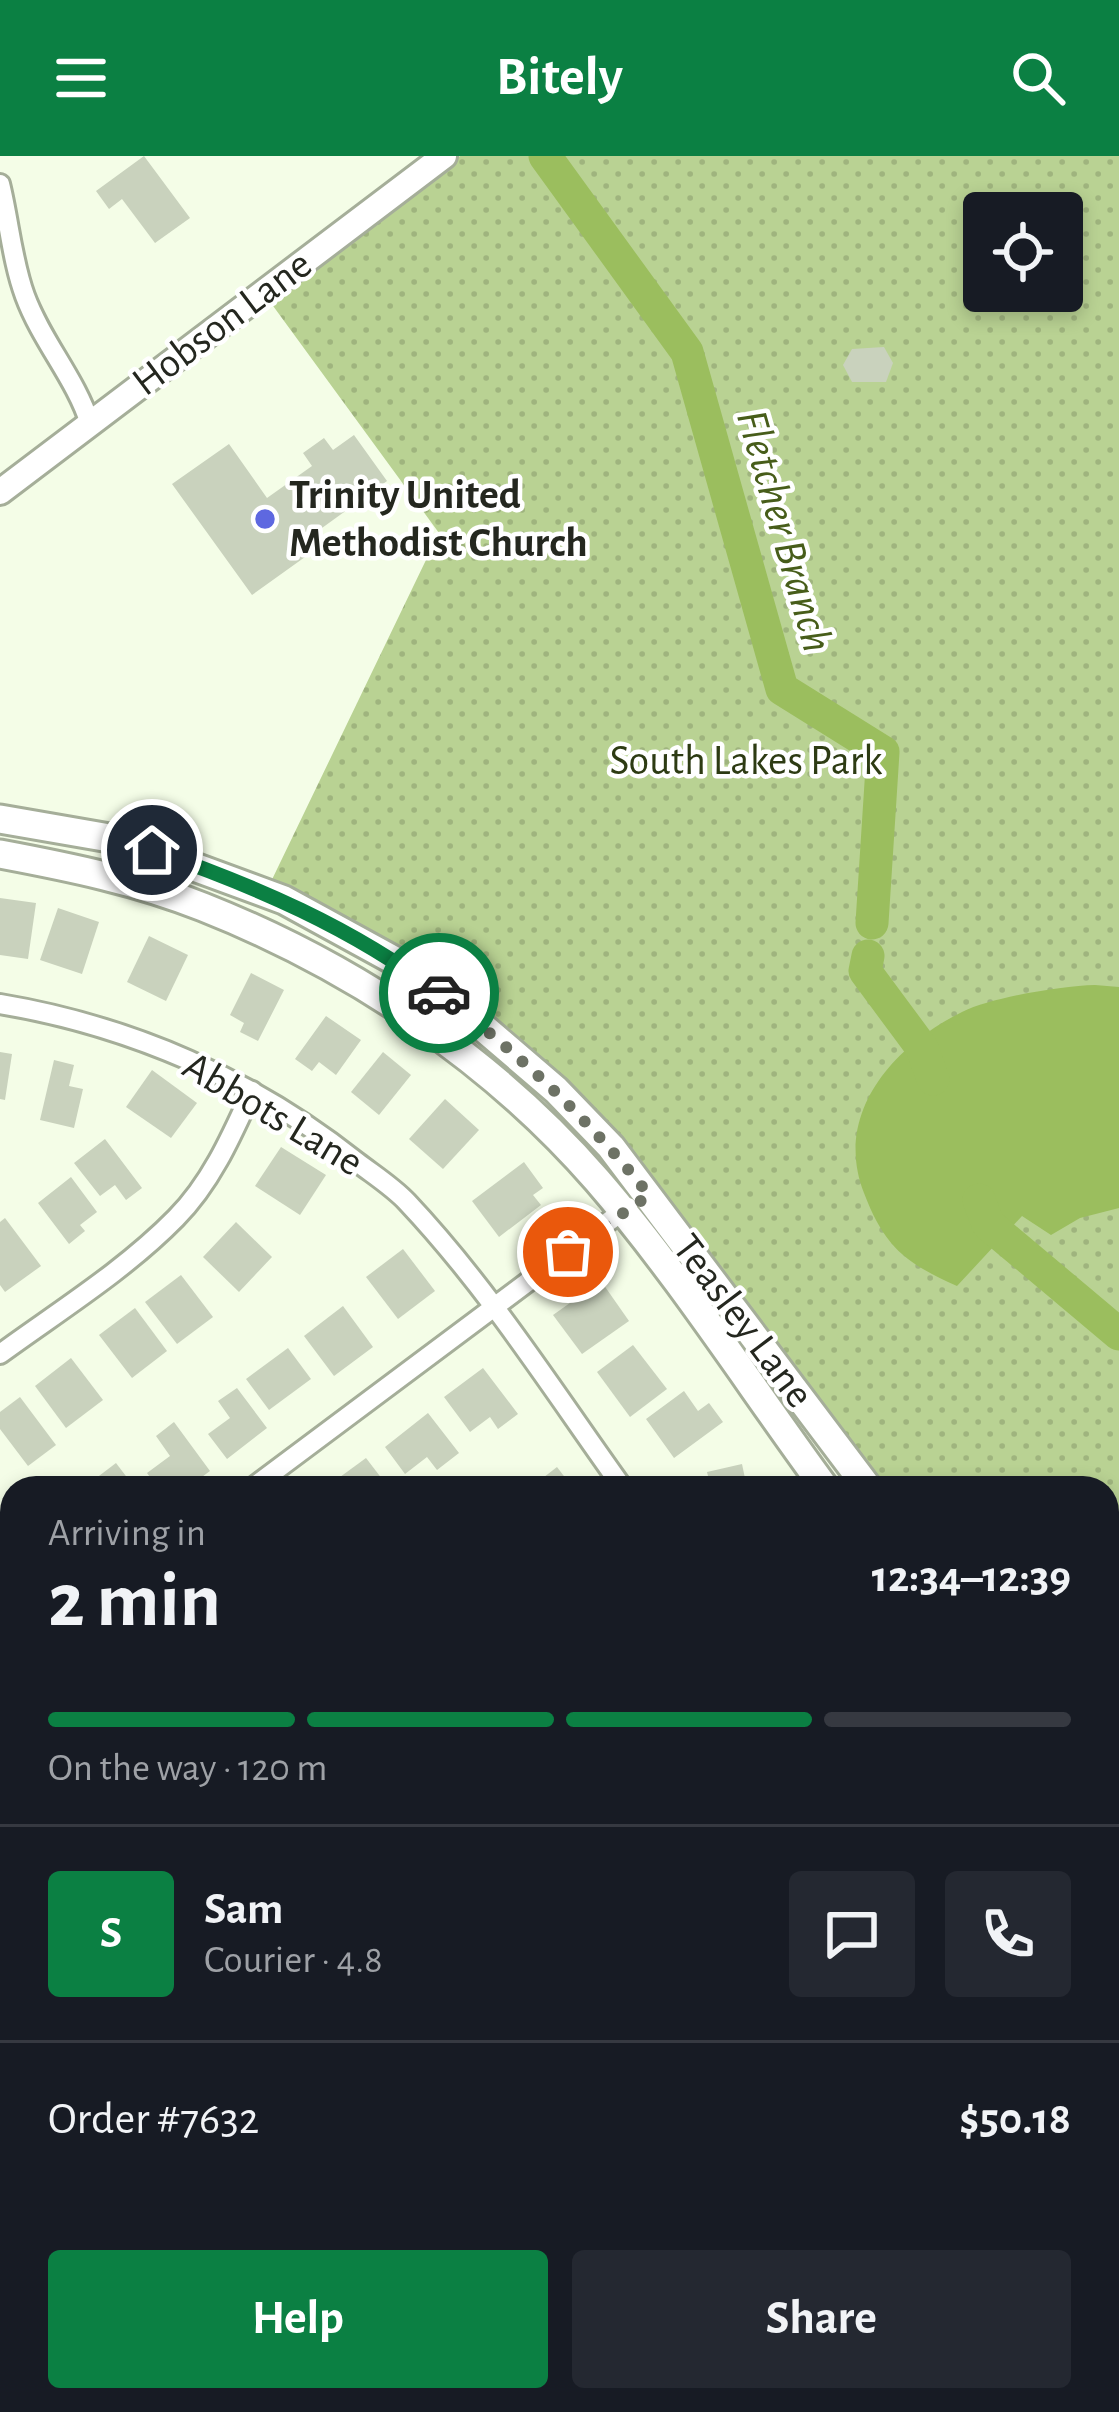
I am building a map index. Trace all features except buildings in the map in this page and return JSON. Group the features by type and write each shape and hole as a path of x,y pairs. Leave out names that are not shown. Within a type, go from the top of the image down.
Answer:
{"main road":[{"name":"Teasley Lane","path":"0,819 80,831 152,850 284,900 399,963 525,1063 611,1147 859,1476"},
{"name":"Teasley Lane","path":"0,854 73,868 202,906 384,998 475,1062 545,1126 622,1211 816,1476"}],"street":[{"name":"Hobson Lane","path":"0,492 444,156"},
{"path":"0,184 24,294 50,351 82,397 90,424"},
{"name":"Abbots Lane","path":"0,1004 58,1014 146,1040 252,1091 325,1136 405,1199 494,1307 614,1476"},
{"path":"0,1354 126,1261 178,1216 218,1162 252,1091"},
{"path":"268,1476 649,1195"}],"green space":[{"name":"South Lakes Park","path":"460,156 1119,156 1119,1476 861,1476 649,1195 525,1063 399,963 266,892 439,533 268,299"}],"shaded area":[{"path":"1119,987 1119,1208 1080,1218 1051,1235 1022,1216 957,1286 924,1270 899,1252 880,1228 856,1164 863,1110 876,1086 913,1044 962,1012 1027,993"}],"waterway":[{"name":"Fletcher Branch","path":"545,156 687,352 782,689 883,752 872,923"},
{"name":"Fletcher Branch","path":"868,956 865,971 922,1048 933,1079"},
{"name":"Fletcher Branch","path":"979,1200 988,1224 1119,1334"}],"way so far":[{"path":"439,993 556,1090 649,1195 568,1252"}],"place":[{"name":"Trinity United Methodist Church","path":"265,519"}],"route":[{"path":"152,850 284,900 399,963 439,993"}]}
